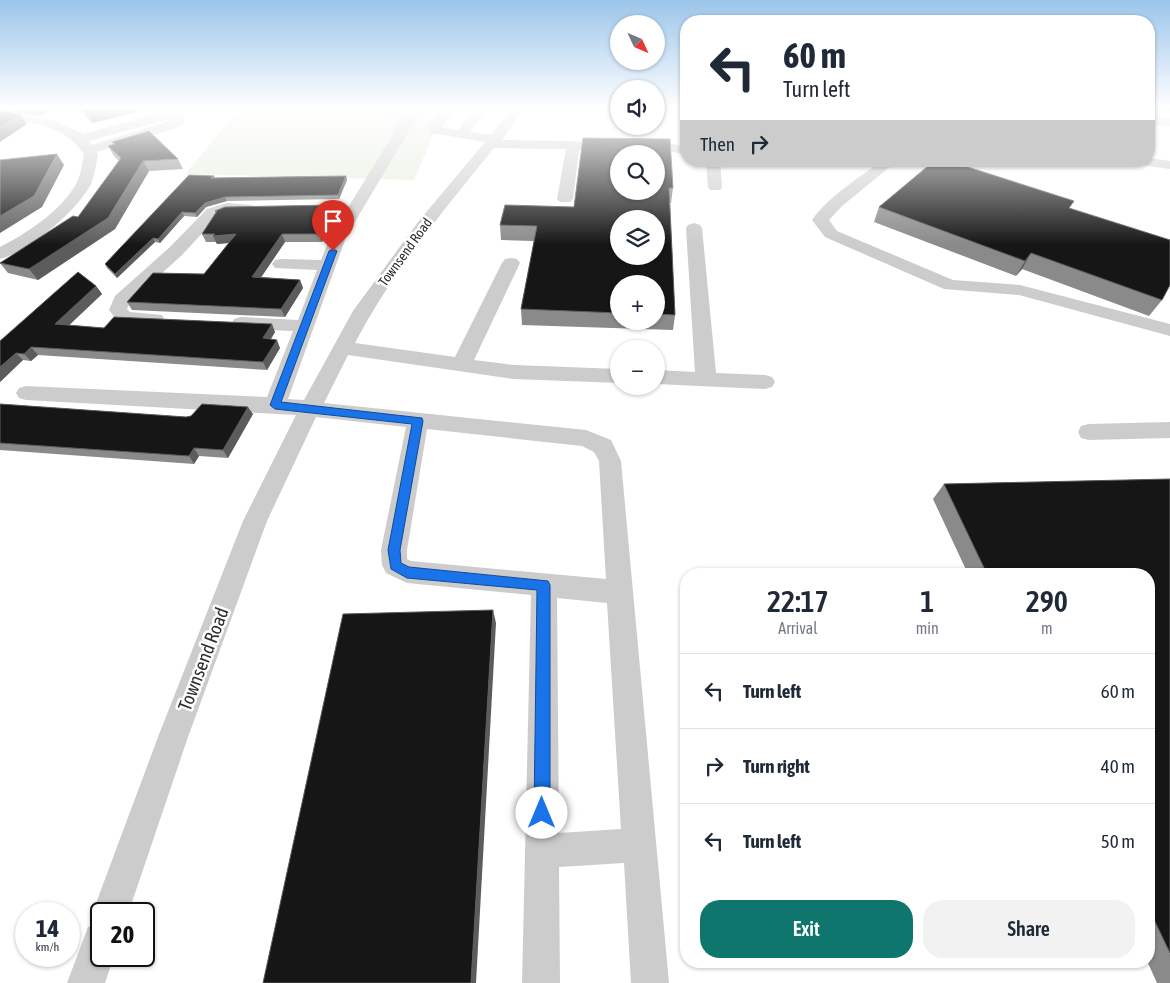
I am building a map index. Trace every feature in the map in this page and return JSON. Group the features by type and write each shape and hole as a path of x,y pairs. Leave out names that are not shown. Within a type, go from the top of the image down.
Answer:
{"street":[{"path":"0,254 48,222 76,195 88,174 90,153"},
{"path":"275,405 338,237 384,153"},
{"name":"Townsend Road","path":"114,902 173,737 255,521 360,315 424,225 484,153"},
{"path":"565,198 572,153"},
{"path":"1155,162 1170,164"},
{"path":"713,167 715,187"},
{"path":"882,167 836,203 820,220 831,234 950,285 1020,290 1170,330"},
{"path":"336,206 356,206"},
{"path":"175,320 125,318 118,310 121,300 176,251 213,212 227,208 267,208"},
{"path":"694,228 706,379"},
{"path":"461,364 511,263"},
{"path":"281,264 328,265"},
{"path":"224,322 304,326"},
{"path":"342,348 514,372 610,376"},
{"path":"665,377 765,382"},
{"path":"26,393 275,405 586,438 603,446 610,462 650,983"},
{"path":"418,421 394,550 395,566 407,572 620,592"},
{"path":"1089,432 1170,430"},
{"path":"541,983 544,585"},
{"path":"542,851 639,845"},
{"path":"86,983 92,967"}],"green space":[{"path":"203,153 426,153 414,180 185,174"}],"building":[{"path":"115,153 172,153 178,159 143,161 108,218 29,269 0,263 73,216 78,217 121,158"},
{"path":"581,153 610,153 610,200 665,200 665,153 671,153 673,188 669,188 675,315 665,314 665,275 610,275 610,313 521,309 537,226 500,225 505,205 574,207"},
{"path":"57,154 34,196 0,216 0,160"},
{"path":"927,167 968,167 1074,201 1069,208 1170,240 1170,285 1162,300 1031,253 1025,261 879,207"},
{"path":"189,175 214,176 211,178 346,176 338,195 225,197 205,203 195,213 182,212 158,239 153,238 115,274 105,264"},
{"path":"331,205 319,234 282,234 252,277 300,280 281,309 127,302 153,273 204,274 236,234 213,236 215,234 202,234 217,211 215,211 225,207"},
{"path":"78,272 96,286 55,324 104,328 114,317 272,324 263,338 277,340 263,362 31,347 24,354 16,353 0,367 0,341"},
{"path":"0,404 186,417 191,416 202,404 248,407 223,450 194,448 189,456 0,443"},
{"path":"1170,479 1170,953 1155,922 1155,568 984,568 944,484"},
{"path":"493,610 471,983 263,983 343,614"}],"route":[{"path":"333,251 275,405 418,421 394,550 395,566 407,572 544,585 542,813"}]}
